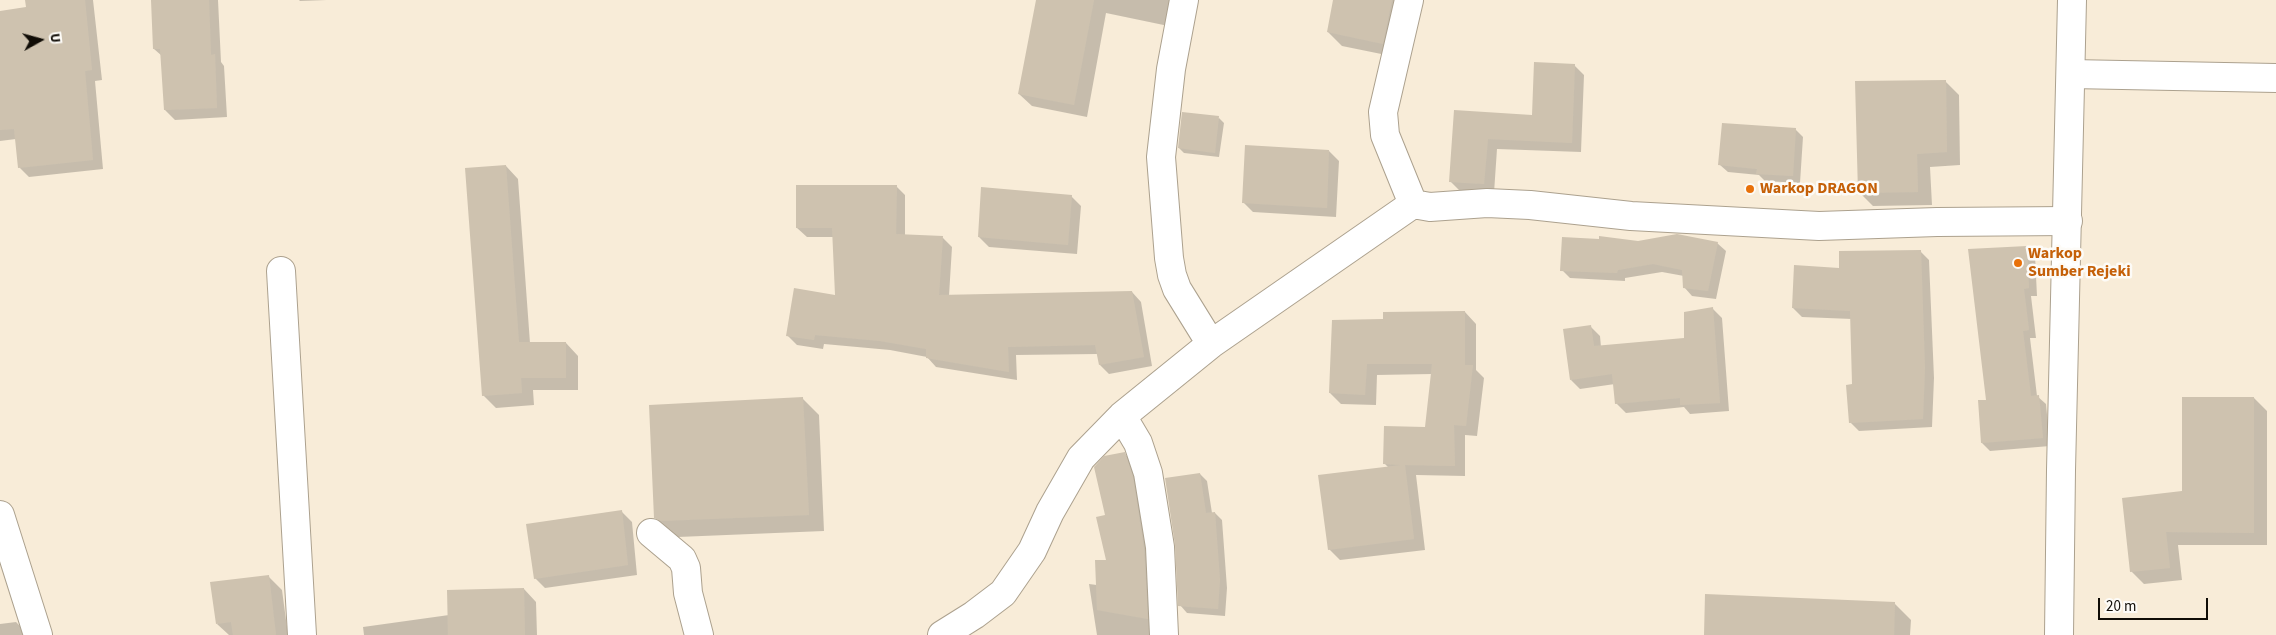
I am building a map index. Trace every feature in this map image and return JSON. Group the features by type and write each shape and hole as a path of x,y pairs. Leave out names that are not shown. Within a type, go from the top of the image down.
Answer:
{"street":[{"path":"1184,0 1171,69 1161,156 1168,248 1172,275 1177,289 1211,344"},
{"path":"1408,0 1383,112 1385,134 1413,204"},
{"path":"2060,635 2061,470 2072,0"},
{"path":"2071,74 2276,78"},
{"path":"942,635 1003,594 1032,551 1050,512 1081,458 1122,416 1211,344 1413,204 1430,207 1487,203 1530,205 1631,216 1820,226 1937,222 2068,221"},
{"path":"281,271 302,635"},
{"path":"1122,416 1138,443 1148,473 1160,547 1164,635"},
{"path":"0,515 38,635"},
{"path":"651,533 682,559 686,568 688,593 699,635"}],"building":[{"path":"25,0 85,0 92,70 85,71 93,160 18,168 14,129 0,130 0,11 26,7"},
{"path":"151,0 209,0 211,55 215,54 217,108 164,110 160,49 153,49"},
{"path":"1036,0 1094,0 1074,105 1018,94"},
{"path":"1333,0 1392,0 1383,44 1327,32"},
{"path":"1534,62 1575,64 1572,143 1488,139 1484,184 1449,182 1454,110 1532,115"},
{"path":"1946,80 1947,152 1917,154 1918,192 1858,193 1855,81"},
{"path":"1182,112 1219,116 1215,153 1178,148"},
{"path":"1722,123 1796,128 1793,176 1756,174 1757,169 1718,165"},
{"path":"1245,145 1329,150 1327,208 1242,203"},
{"path":"506,165 519,342 566,342 566,378 521,378 522,393 482,396 465,168"},
{"path":"796,185 897,185 896,234 943,236 939,295 1132,291 1144,357 1099,365 1095,345 1008,347 1009,372 926,358 926,349 880,341 815,335 814,340 786,336 794,288 835,295 832,228 796,228"},
{"path":"981,187 1072,195 1068,245 978,237"},
{"path":"1677,234 1718,242 1708,291 1683,288 1682,270 1653,264 1618,270 1617,273 1560,271 1562,237 1599,239 1599,236 1638,241"},
{"path":"2027,246 2029,288 2024,289 2029,330 2023,331 2031,396 2039,395 2043,438 1981,443 1978,400 1986,400 1968,249"},
{"path":"1921,250 1925,369 1923,419 1849,423 1846,385 1852,384 1850,311 1792,308 1794,265 1839,268 1839,251"},
{"path":"1713,307 1720,403 1680,405 1680,398 1615,404 1612,374 1570,380 1563,329 1591,325 1594,346 1684,338 1684,312"},
{"path":"1465,311 1465,365 1473,365 1466,426 1454,425 1455,466 1405,465 1414,539 1328,550 1318,475 1401,465 1383,464 1384,426 1425,427 1432,364 1367,364 1365,395 1329,393 1332,320 1383,319 1383,312"},
{"path":"803,397 809,515 661,521 654,518 649,405"},
{"path":"2182,397 2254,397 2254,533 2166,532 2170,568 2130,572 2122,498 2182,491"},
{"path":"1125,452 1133,477 1144,549 1148,619 1097,610 1095,560 1106,560 1096,517 1105,515 1094,467 1104,456"},
{"path":"1200,473 1206,513 1215,512 1220,580 1218,609 1178,606 1175,545 1165,478"},
{"path":"622,510 628,565 534,579 526,524"},
{"path":"269,575 276,635 233,635 231,622 216,624 210,582"},
{"path":"524,588 525,635 448,635 447,590"},
{"path":"1705,594 1895,602 1894,635 1704,635"}],"place":[{"name":"Warkop DRAGON","path":"1750,189"},
{"name":"Warkop Sumber Rejeki","path":"2018,263"}]}
